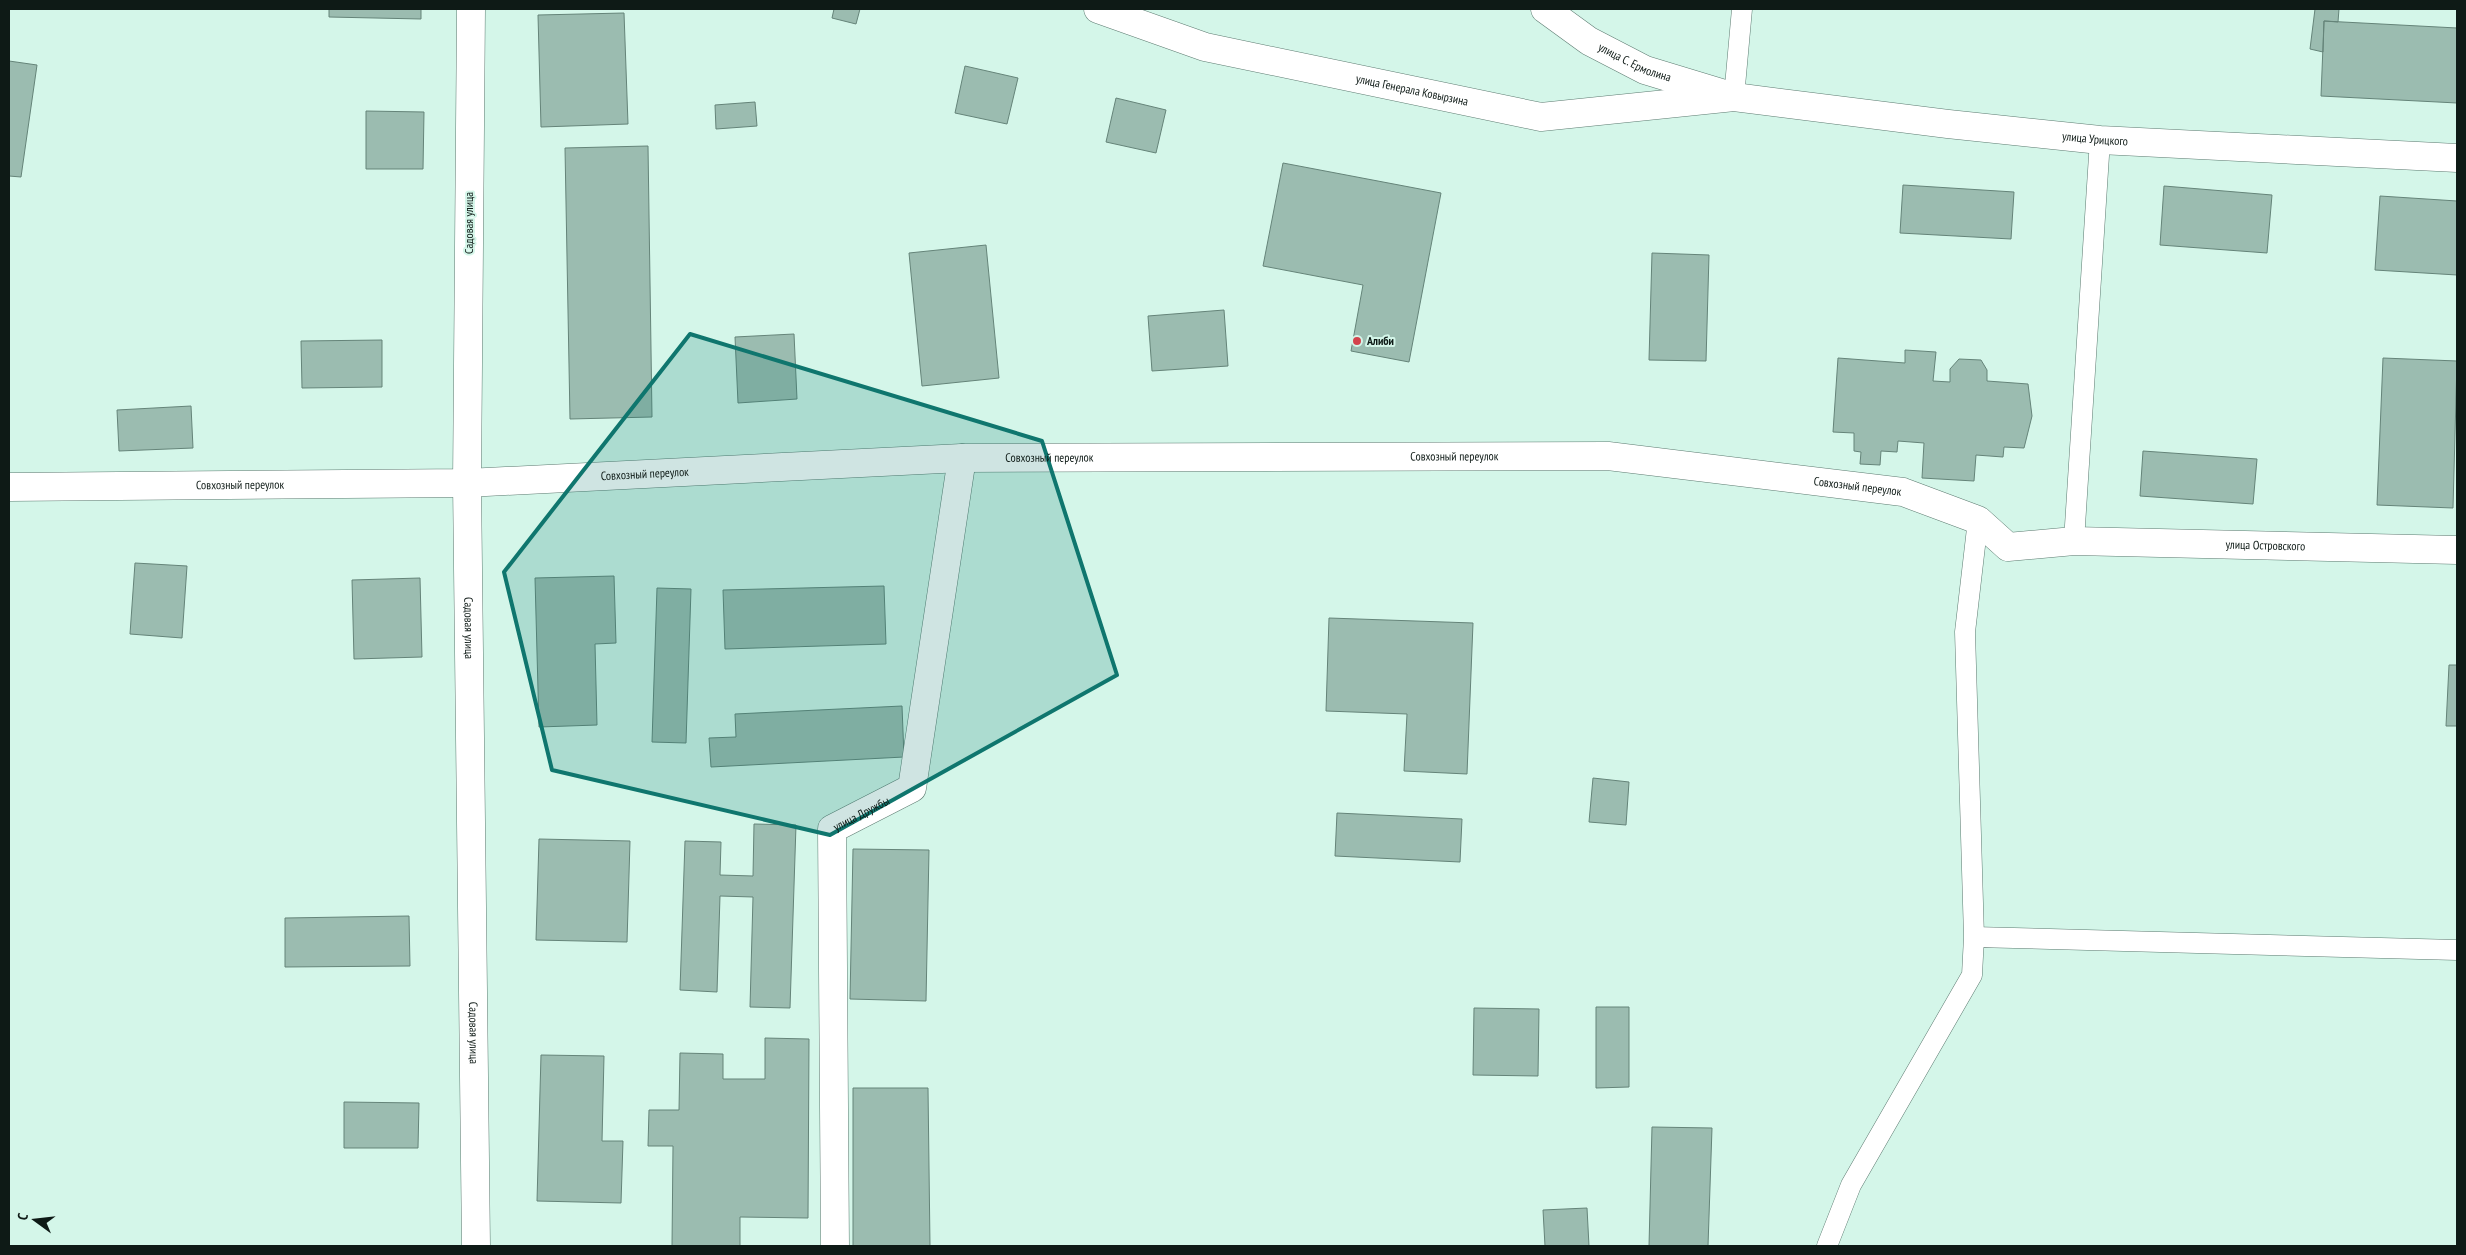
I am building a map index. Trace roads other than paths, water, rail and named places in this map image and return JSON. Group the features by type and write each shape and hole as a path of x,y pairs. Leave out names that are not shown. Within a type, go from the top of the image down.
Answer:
{"street":[{"name":"Садовая улица","path":"471,9 467,483 476,1246"},
{"name":"улица Генерала Ковырзина","path":"1098,9 1205,47 1541,117 1734,97"},
{"name":"улица С. Ермолина","path":"1544,9 1589,41 1646,70 1734,97"},
{"name":"улица Урицкого","path":"1734,97 1948,124 2100,140 2457,158"},
{"name":"Совхозный переулок","path":"9,487 467,483 962,458 1608,456 1903,492 1978,520 2008,547 2074,542"},
{"name":"улица Дружбы","path":"834,1246 832,829 912,788 962,458"},
{"name":"улица Островского","path":"2074,542 2457,550"}],"lane":[{"path":"1734,97 1742,9"},
{"path":"2074,542 2100,140"},
{"path":"1827,1246 1850,1184 1972,975 1974,937 1965,632 1978,520"},
{"path":"1974,937 2457,950"}],"place":[{"name":"Алиби","path":"1357,341"}]}
